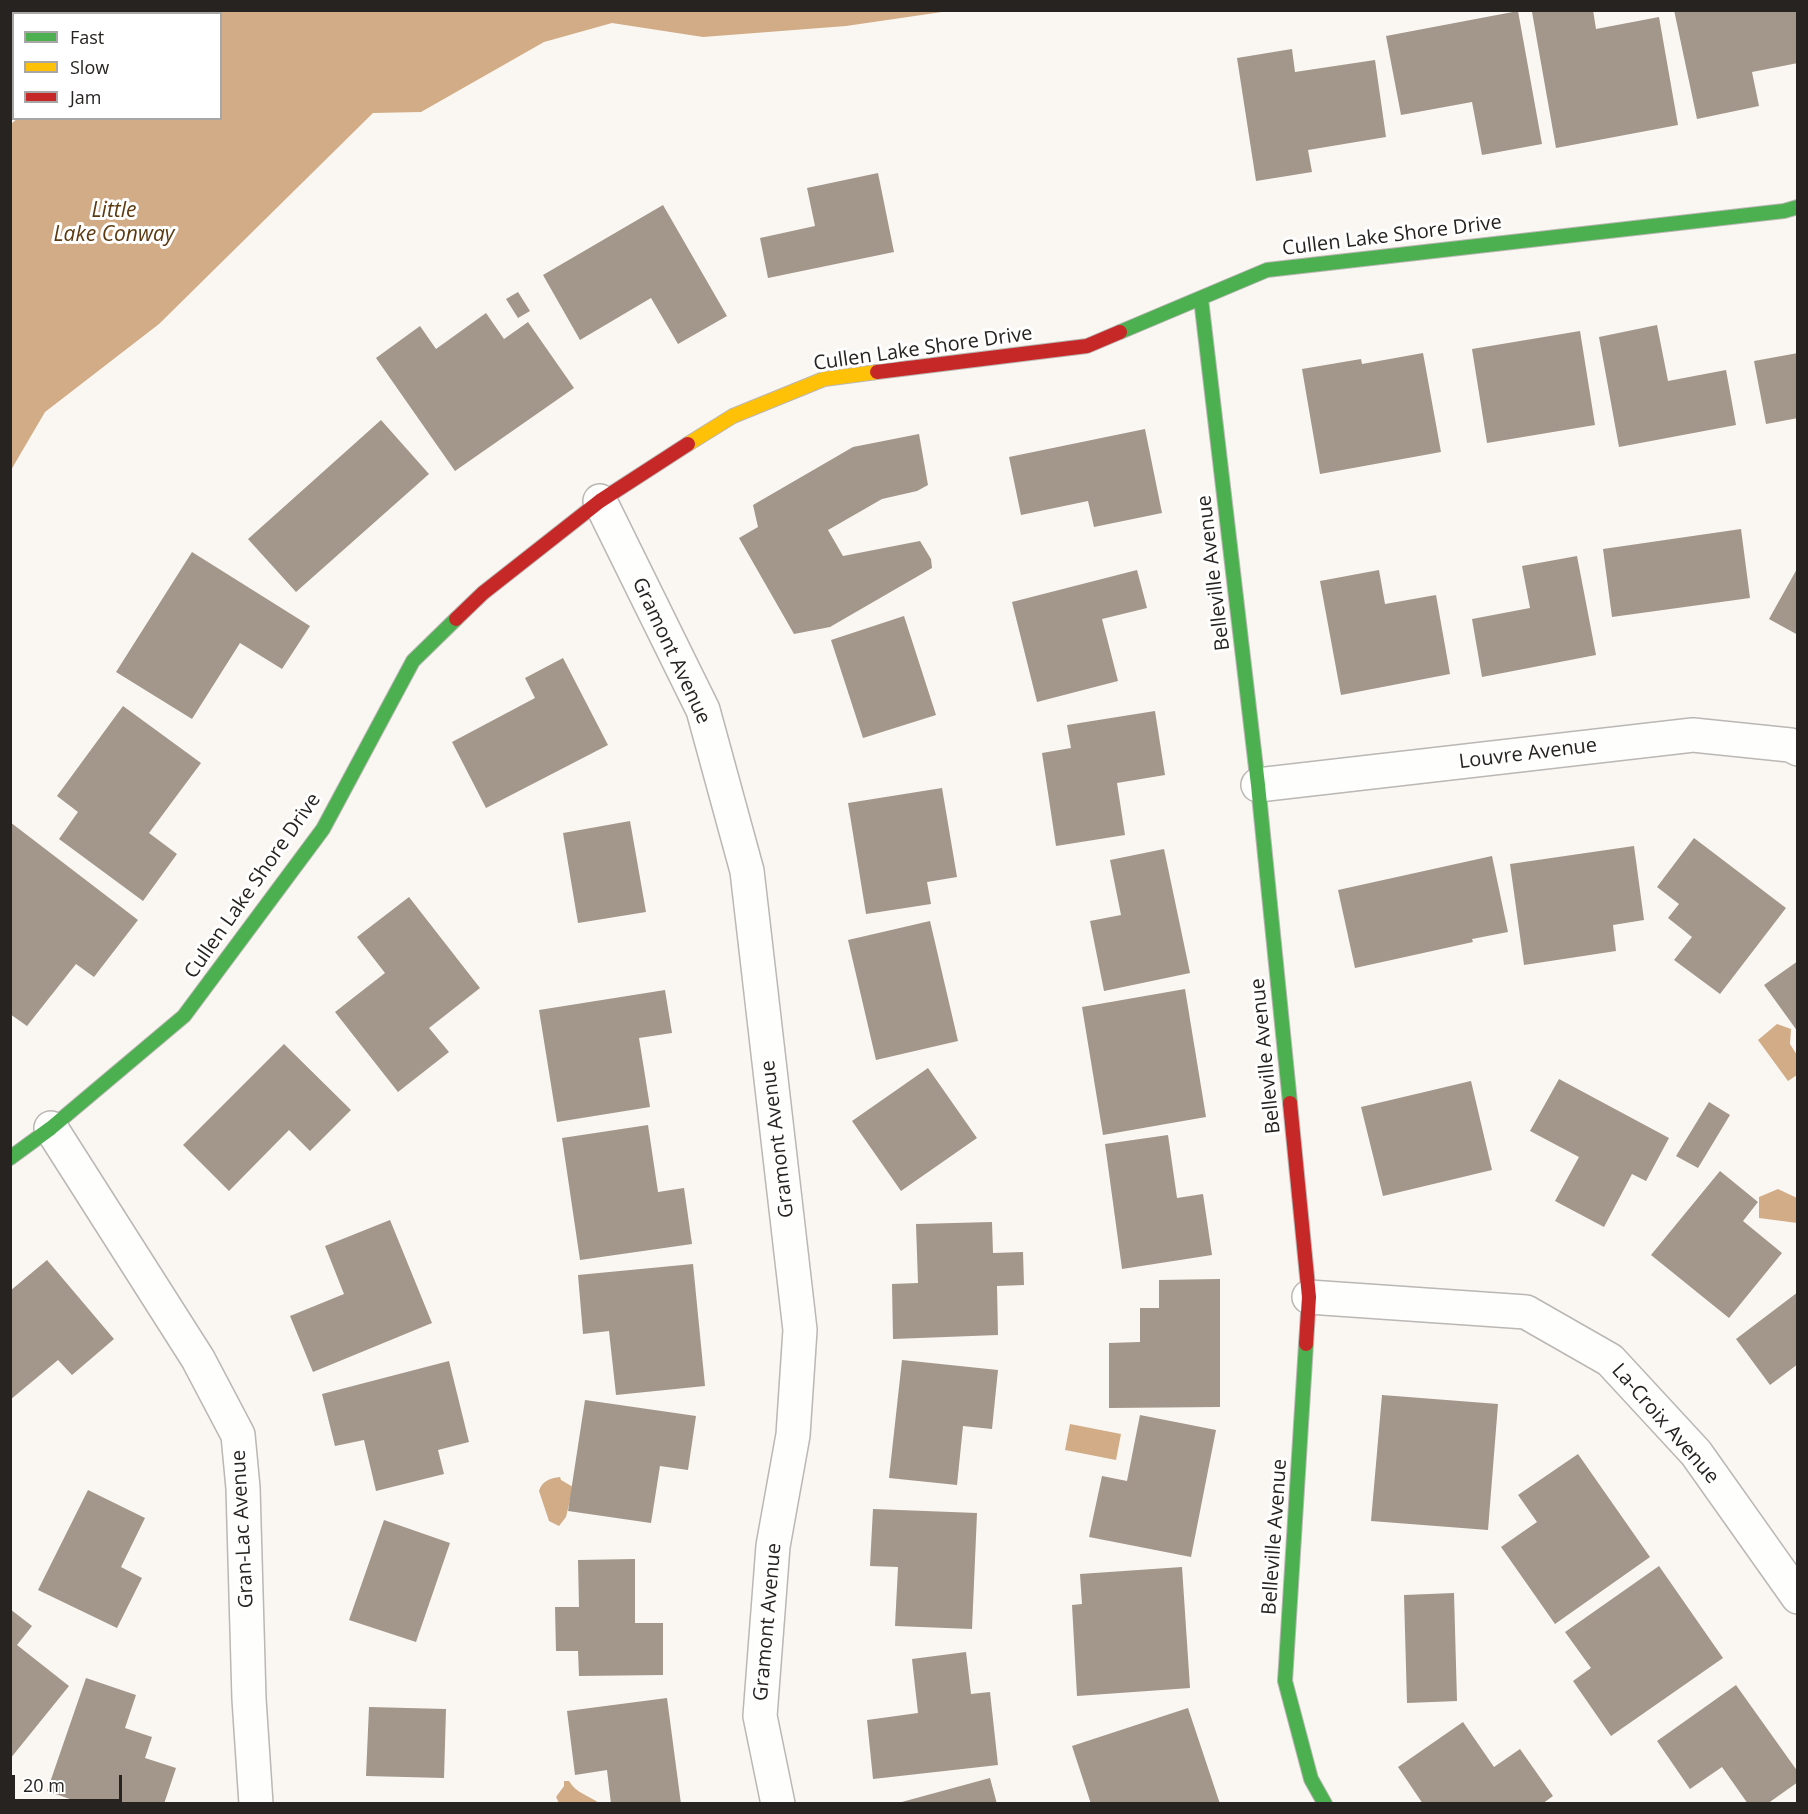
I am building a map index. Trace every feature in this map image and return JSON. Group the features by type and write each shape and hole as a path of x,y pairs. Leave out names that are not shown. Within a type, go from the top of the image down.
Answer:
{"street":[{"name":"Cullen Lake Shore Drive","path":"10,1158 51,1128 184,1016 323,829 413,661 483,593 600,501 733,416 824,379 1087,346 1267,270 1784,211 1797,207"},
{"name":"Belleville Avenue","path":"1201,299 1258,785 1309,1298 1285,1681 1311,1779 1325,1803"},
{"name":"Gramont Avenue","path":"600,501 703,710 747,871 800,1330 793,1435 773,1546 760,1716 778,1803"},
{"name":"Louvre Avenue","path":"1258,785 1693,735 1790,745 1797,749"},
{"name":"Gran-Lac Avenue","path":"51,1128 198,1359 238,1435 243,1488 249,1699 256,1803"},
{"name":"La-Croix Avenue","path":"1309,1298 1526,1312 1610,1360 1696,1453 1797,1597"}],"water":[{"name":"Little Lake Conway","path":"11,10 949,10 846,26 703,37 612,23 544,42 421,112 373,113 159,324 45,412 11,470 11,124 16,120 222,120 222,12 12,12 12,104 10,104"},
{"path":"1777,1024 1791,1029 1790,1044 1797,1055 1797,1075 1788,1081 1758,1040"},
{"path":"1778,1189 1797,1198 1797,1223 1759,1218 1759,1197"},
{"path":"1070,1424 1121,1434 1116,1460 1065,1450"},
{"path":"560,1477 573,1487 566,1517 559,1526 549,1521 539,1491 547,1481"},
{"path":"564,1781 569,1781 579,1791 599,1803 559,1803 556,1797 564,1786"}],"building":[{"path":"1593,10 1596,29 1659,17 1678,125 1556,148 1532,12"},
{"path":"1674,10 1798,10 1798,63 1752,72 1759,106 1697,119"},
{"path":"1518,11 1542,144 1482,155 1472,102 1401,115 1386,36"},
{"path":"1292,49 1295,72 1375,60 1386,137 1308,150 1312,172 1256,181 1237,58"},
{"path":"878,173 894,252 768,278 760,238 815,226 807,188"},
{"path":"663,205 727,316 678,344 651,298 580,340 543,275"},
{"path":"518,292 530,311 518,318 506,299"},
{"path":"486,313 504,339 528,322 574,388 455,471 376,358 420,326 436,349"},
{"path":"1657,325 1668,381 1726,370 1736,425 1619,447 1599,337"},
{"path":"1580,331 1595,425 1487,443 1472,349"},
{"path":"1423,353 1441,452 1320,474 1302,369 1361,359 1362,364"},
{"path":"1798,353 1798,418 1766,424 1754,361"},
{"path":"381,420 429,474 296,592 248,539"},
{"path":"1145,429 1162,513 1094,527 1088,501 1021,515 1009,457"},
{"path":"919,434 928,485 917,491 882,499 828,530 843,556 920,541 931,559 932,568 830,627 794,634 739,538 758,527 753,505 853,447"},
{"path":"1741,529 1750,598 1612,617 1603,549"},
{"path":"192,552 310,626 282,669 240,643 192,719 116,672"},
{"path":"1577,556 1596,655 1482,677 1472,619 1530,608 1522,566"},
{"path":"1798,567 1798,635 1769,619"},
{"path":"1137,570 1147,608 1102,619 1118,681 1037,702 1012,602"},
{"path":"1379,570 1385,604 1436,595 1450,674 1341,695 1320,581"},
{"path":"904,616 936,715 863,738 831,640"},
{"path":"563,658 608,745 486,808 452,742 535,698 525,678"},
{"path":"123,706 201,763 149,833 177,854 143,901 59,839 78,812 57,796"},
{"path":"1155,711 1165,775 1117,783 1125,835 1056,846 1042,753 1071,748 1067,725"},
{"path":"942,788 957,877 927,882 931,904 866,914 848,803"},
{"path":"630,821 646,912 578,923 563,833"},
{"path":"10,822 138,920 94,977 76,964 27,1026 10,1014"},
{"path":"1694,838 1786,908 1720,994 1674,960 1692,937 1668,918 1679,904 1657,887"},
{"path":"1634,846 1644,920 1613,925 1616,951 1524,965 1510,864"},
{"path":"1164,849 1190,973 1104,991 1090,921 1121,915 1110,860"},
{"path":"1492,856 1508,932 1355,968 1338,890"},
{"path":"409,897 480,988 429,1028 449,1052 398,1092 335,1012 385,973 357,937"},
{"path":"930,921 958,1041 876,1060 848,940"},
{"path":"1798,961 1798,1032 1764,985"},
{"path":"1185,989 1206,1117 1103,1135 1082,1007"},
{"path":"665,990 672,1033 639,1038 650,1107 557,1122 539,1010"},
{"path":"284,1044 351,1110 310,1151 289,1130 229,1191 183,1145"},
{"path":"928,1068 977,1138 901,1191 852,1121"},
{"path":"1559,1079 1669,1138 1646,1181 1632,1174 1604,1227 1555,1201 1579,1157 1530,1131"},
{"path":"1471,1081 1492,1170 1383,1196 1361,1107"},
{"path":"1709,1102 1730,1115 1698,1168 1676,1156"},
{"path":"648,1125 658,1192 684,1188 692,1244 580,1260 562,1138"},
{"path":"1168,1135 1177,1198 1203,1194 1212,1255 1122,1269 1105,1144"},
{"path":"1720,1171 1758,1202 1743,1221 1782,1253 1729,1318 1651,1255"},
{"path":"390,1220 432,1323 313,1372 290,1316 344,1294 325,1246"},
{"path":"992,1222 993,1253 1023,1252 1024,1285 997,1286 998,1335 893,1339 892,1284 918,1283 916,1224"},
{"path":"47,1260 114,1339 72,1375 58,1360 10,1400 10,1291"},
{"path":"693,1264 705,1386 616,1395 609,1331 583,1334 578,1275"},
{"path":"1220,1279 1220,1407 1109,1408 1109,1343 1140,1342 1140,1308 1159,1308 1159,1280"},
{"path":"1798,1292 1798,1364 1770,1385 1736,1339"},
{"path":"902,1360 998,1370 992,1429 963,1426 957,1485 889,1478"},
{"path":"449,1361 469,1442 438,1450 444,1474 376,1491 364,1440 335,1446 322,1394"},
{"path":"1382,1395 1498,1404 1488,1530 1371,1521"},
{"path":"585,1400 696,1416 688,1470 660,1466 651,1523 568,1511"},
{"path":"1140,1415 1216,1430 1191,1557 1089,1537 1102,1476 1127,1481"},
{"path":"1578,1454 1650,1557 1555,1624 1501,1547 1537,1522 1518,1495"},
{"path":"88,1490 145,1518 121,1567 142,1578 117,1628 38,1590"},
{"path":"873,1509 977,1513 972,1629 895,1626 898,1567 870,1566"},
{"path":"384,1520 450,1543 416,1642 349,1620"},
{"path":"635,1559 635,1623 663,1623 663,1675 579,1676 578,1651 556,1651 555,1607 579,1607 578,1560"},
{"path":"1659,1566 1723,1658 1611,1736 1573,1681 1591,1668 1565,1632"},
{"path":"1182,1567 1190,1688 1077,1696 1072,1605 1082,1604 1080,1574"},
{"path":"1454,1593 1457,1701 1407,1703 1404,1595"},
{"path":"10,1609 32,1626 17,1645 69,1686 10,1759"},
{"path":"966,1652 971,1694 990,1692 998,1765 873,1779 867,1720 918,1713 912,1659"},
{"path":"86,1678 136,1695 125,1728 152,1737 145,1758 176,1768 164,1804 84,1804 47,1791"},
{"path":"1736,1685 1798,1772 1798,1782 1767,1804 1748,1804 1722,1767 1690,1789 1657,1741"},
{"path":"667,1698 681,1804 611,1804 607,1770 575,1775 567,1711"},
{"path":"369,1707 446,1709 444,1778 366,1776"},
{"path":"1188,1708 1220,1804 1091,1804 1072,1746"},
{"path":"1463,1722 1494,1767 1520,1749 1553,1796 1542,1804 1423,1804 1398,1767"},
{"path":"990,1778 997,1804 898,1804 898,1803"}],"traffic: fast":[{"path":"1120,332 1267,270 1784,211 1798,207"},
{"path":"1201,299 1258,785 1290,1103"},
{"path":"10,1158 51,1128 184,1016 323,829 413,661 456,619"},
{"path":"1306,1344 1285,1681 1311,1779 1325,1804"}],"traffic: slow":[{"path":"688,444 733,416 824,379 877,372"}],"traffic: jam":[{"path":"877,372 1087,346 1120,332"},
{"path":"456,619 483,593 600,501 688,444"},
{"path":"1290,1103 1309,1297 1306,1344"}]}
